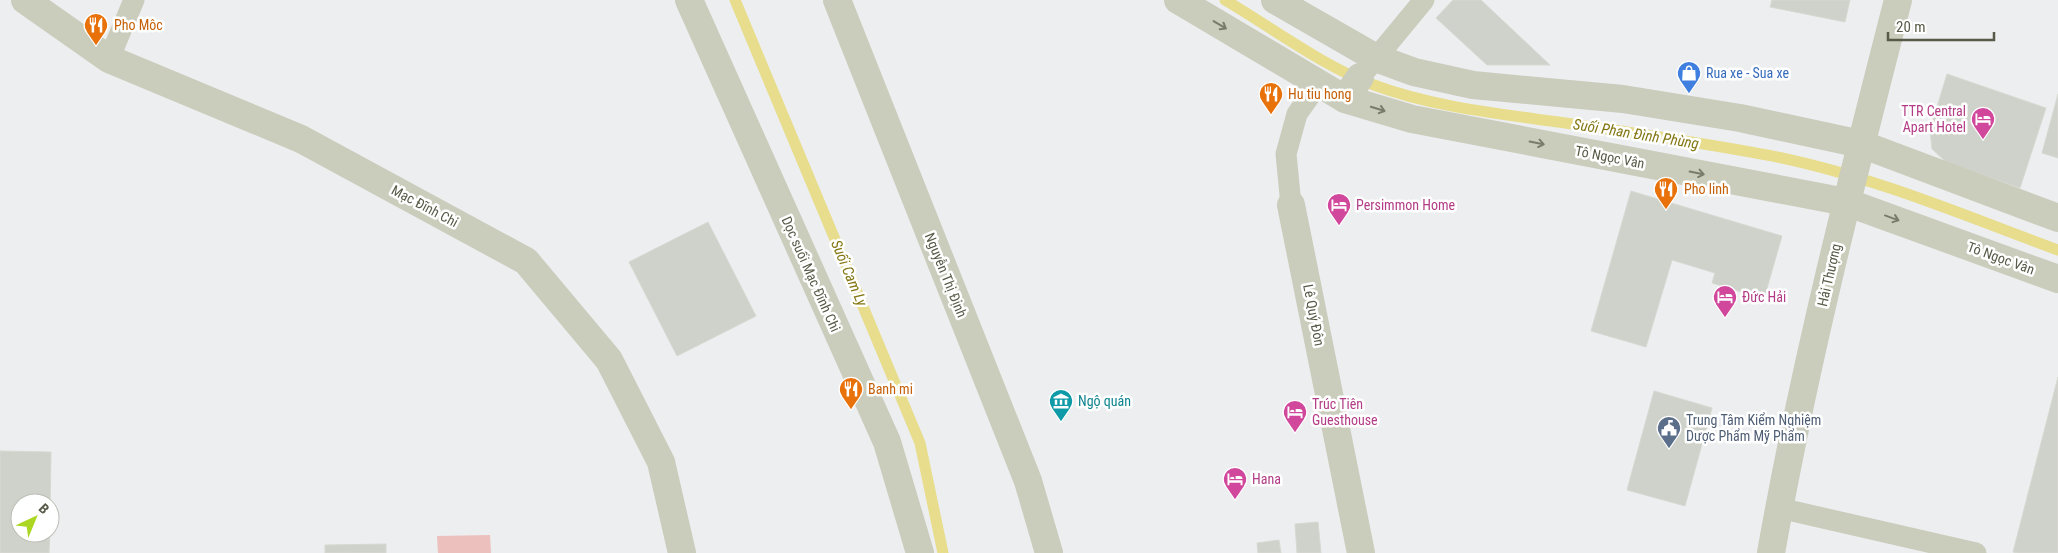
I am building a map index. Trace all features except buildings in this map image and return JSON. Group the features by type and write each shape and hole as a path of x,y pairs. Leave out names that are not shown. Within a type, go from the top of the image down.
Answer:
{"street":[{"name":"Mạc Đĩnh Chi","path":"25,0 109,59 300,140 526,261 609,360 661,462 682,553"},
{"name":"Dọc suối Mạc Đĩnh Chi","path":"688,0 887,442 920,553"},
{"name":"Nguyễn Thị Định","path":"837,0 1028,481 1049,553"},
{"name":"Tô Ngọc Vân","path":"1178,0 1319,83 1358,82 1414,72 1473,85 1623,99 1740,118 1861,144 2058,218"},
{"name":"Tô Ngọc Vân","path":"1275,0 1358,82 1412,119 1846,202 2058,279"},
{"name":"Hải Thượng","path":"1771,553 1803,385 1846,202 1898,0"},
{"name":"Lê Quý Đôn","path":"1291,205 1361,553"}],"lane":[{"path":"109,59 134,0"},
{"path":"1358,82 1424,0"},
{"name":"Lê Quý Đôn","path":"1291,205 1286,154 1297,114 1319,83"},
{"path":"1779,508 1976,553"}],"shaded area":[{"path":"490,535 491,553 438,553 437,536"}],"waterway":[{"name":"Suối Cam Ly","path":"735,0 920,443 943,553"},
{"name":"Suối Phan Đình Phùng","path":"1225,0 1336,68 1395,92 1461,108 1696,143 1817,166 1922,199 2058,250"}],"place":[{"name":"Pho Môc","path":"96,46"},
{"name":"Rua xe - Sua xe","path":"1689,94"},
{"name":"Hu tiu hong","path":"1271,115"},
{"name":"TTR Central Apart Hotel","path":"1983,140"},
{"name":"Pho linh","path":"1666,210"},
{"name":"Persimmon Home","path":"1339,226"},
{"name":"Đức Hải","path":"1725,318"},
{"name":"Banh mi","path":"851,410"},
{"name":"Ngộ quán","path":"1061,422"},
{"name":"Trúc Tiên Guesthouse","path":"1295,433"},
{"name":"Trung Tâm Kiểm Nghiệm Dược Phẩm Mỹ Phẩm","path":"1669,449"},
{"name":"Hana","path":"1235,500"}]}
